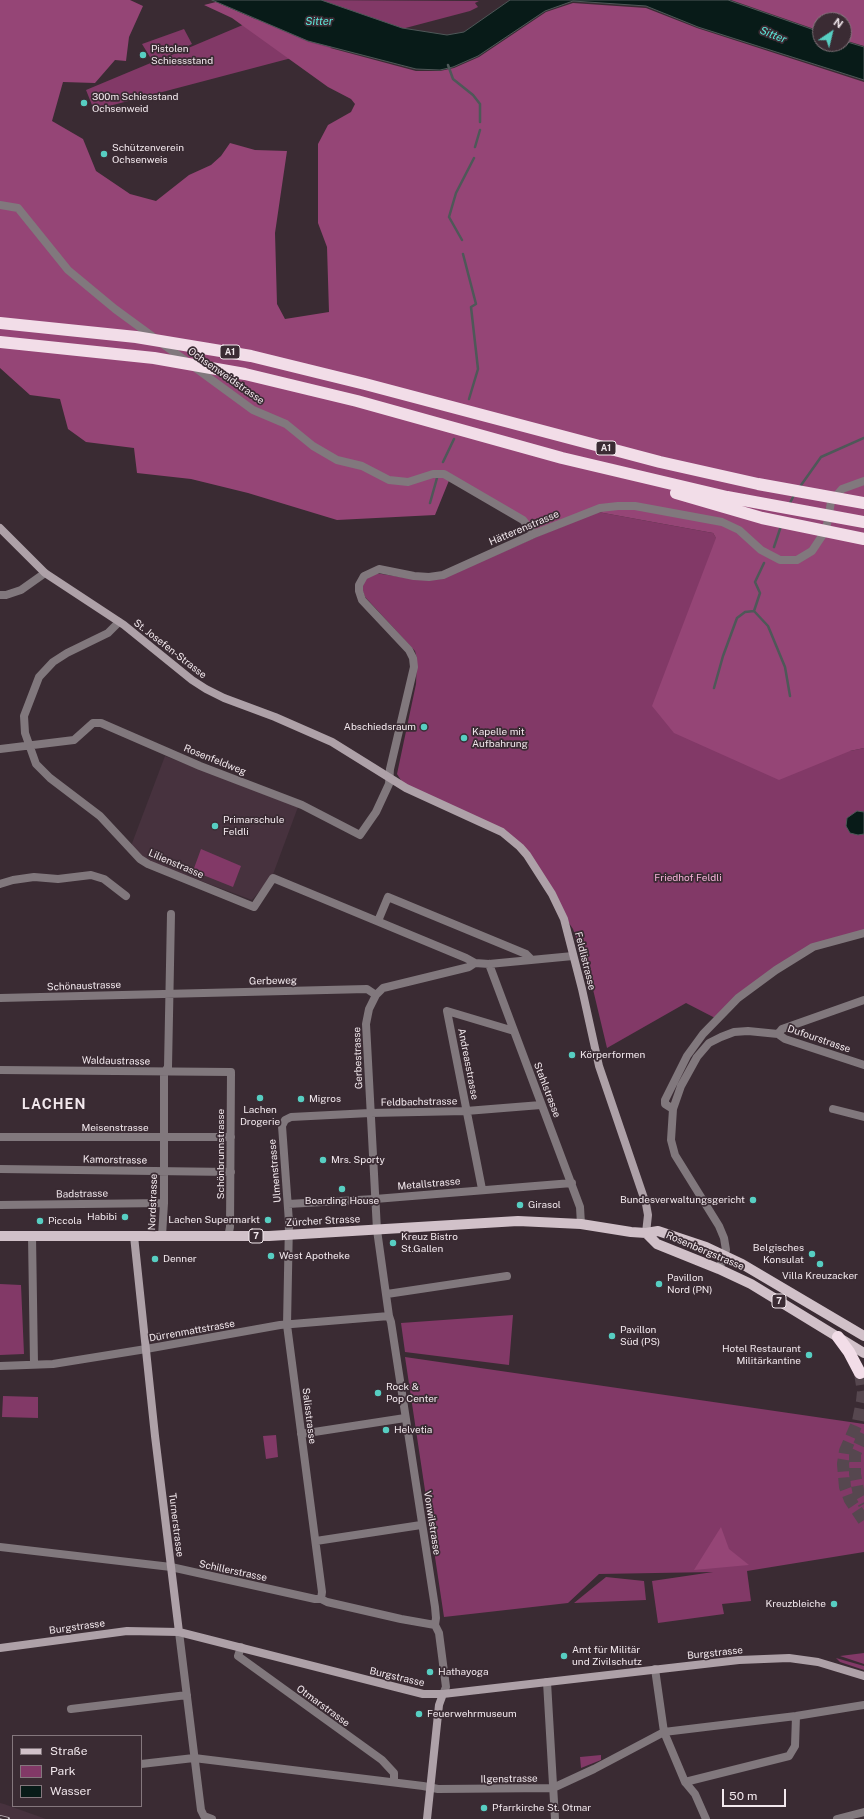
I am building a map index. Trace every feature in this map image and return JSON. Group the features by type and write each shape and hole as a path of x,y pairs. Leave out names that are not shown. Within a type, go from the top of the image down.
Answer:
{"highway":[{"name":"A1","path":"0,323 113,334 222,351 313,371 641,457 758,484 864,504"},
{"name":"A1","path":"0,342 109,352 199,365 328,394 562,458 762,504 864,522"},
{"name":"A1","path":"562,458 599,473 677,493 762,518 864,539"},
{"path":"838,1337 849,1352 860,1373"}],"main road":[{"name":"Zürcher Strasse","path":"0,1236 288,1235 518,1221 581,1224 646,1233"},
{"name":"Rosenbergstrasse","path":"646,1233 658,1231 668,1233 724,1255 758,1273 864,1336"},
{"name":"Rosenbergstrasse","path":"646,1233 657,1244 719,1269 751,1284 864,1353"}],"street":[{"name":"Ochsenweidstrasse","path":"0,205 18,208 68,270 115,309 253,410 286,424 313,446 337,460 362,466 389,480 408,482 433,474 444,474 523,520 534,534"},
{"name":"Hätterenstrasse","path":"389,777 413,677 413,658 409,650 362,600 358,591 362,580 370,572 379,569 414,576 429,577 443,575 534,534 600,508 635,506 722,522 739,530 761,550 780,560 797,560 812,551 826,530 831,502 842,489 864,481"},
{"name":"St. Josefen-Strasse","path":"0,528 45,573 119,622 192,680 206,689 224,698 282,720 332,742 389,777"},
{"path":"0,595 6,595 21,590 45,573"},
{"name":"Lilienstrasse","path":"119,622 108,633 67,653 53,662 39,677 24,716 25,733 36,764 50,778 100,816 140,859 148,864 254,907 273,878 475,963"},
{"name":"Rosenfeldweg","path":"0,749 29,744 74,740 93,722 101,723 200,766 302,805 360,835 376,812 388,784 389,777"},
{"name":"Feldlistrasse","path":"389,777 427,798 492,826 512,839 527,855 560,908 599,1066 646,1204 648,1215 646,1233"},
{"path":"0,884 34,877 58,879 92,875 104,879 126,896"},
{"path":"378,921 388,897 526,954 531,959"},
{"name":"Nordstrasse","path":"162,1236 164,1203 164,1072 168,1067 171,914"},
{"path":"673,1109 665,1104 665,1100 687,1056 703,1034 738,998 776,970 813,947 864,933"},
{"path":"376,995 383,988 469,967 475,963 489,964 573,956"},
{"name":"Stahlstrasse","path":"489,964 541,1105 572,1183 580,1207 581,1224"},
{"name":"Gerbeweg","path":"169,994 367,989 376,995"},
{"name":"Schönaustrasse","path":"0,998 169,994"},
{"name":"Gerbestrasse","path":"376,995 368,1009 366,1024 377,1230"},
{"path":"778,1034 782,1029 864,1000"},
{"name":"Andreasstrasse","path":"482,1189 447,1011 514,1031"},
{"name":"Dufourstrasse","path":"719,1269 724,1255 725,1242 719,1226 675,1155 670,1131 673,1109 691,1065 709,1043 734,1032 748,1031 778,1034 785,1039 864,1065"},
{"name":"Waldaustrasse","path":"0,1070 231,1072"},
{"name":"Schönbrunnstrasse","path":"228,1236 230,1227 231,1072"},
{"name":"Feldbachstrasse","path":"370,1113 466,1111 541,1105"},
{"path":"833,1109 864,1117"},
{"name":"Ulmenstrasse","path":"288,1235 288,1204 282,1133 282,1126 285,1120 291,1117 370,1113"},
{"name":"Meisenstrasse","path":"0,1137 231,1137"},
{"name":"Kamorstrasse","path":"0,1169 231,1172"},
{"name":"Metallstrasse","path":"288,1204 375,1199 482,1189 572,1183"},
{"name":"Badstrasse","path":"0,1205 164,1203"},
{"name":"Vonwilstrasse","path":"377,1230 387,1294 388,1316 391,1322 436,1618 435,1625 439,1633 446,1687 439,1705 427,1819"},
{"name":"Salisstrasse","path":"288,1235 287,1324 316,1541 322,1592 321,1598"},
{"path":"32,1236 34,1364"},
{"name":"Turnerstrasse","path":"134,1236 194,1758 201,1810 204,1816 212,1819"},
{"path":"387,1294 507,1276"},
{"name":"Dürrenmattstrasse","path":"0,1366 78,1361 296,1322 388,1316"},
{"path":"301,1434 405,1418"},
{"path":"316,1541 421,1525"},
{"name":"Schillerstrasse","path":"0,1547 172,1567 307,1597 321,1598 327,1602 401,1619 435,1625"},
{"name":"Burgstrasse","path":"0,1648 127,1631 179,1632 411,1692 443,1694 739,1660 789,1658 818,1662 864,1676"},
{"name":"Otmarstrasse","path":"241,1647 238,1656 382,1760 394,1773 394,1782"},
{"path":"655,1669 664,1732 685,1782 695,1794 706,1819"},
{"path":"547,1682 554,1819"},
{"path":"71,1709 186,1695"},
{"name":"Ilgenstrasse","path":"142,1764 194,1758 453,1790 553,1788 594,1769 664,1732 796,1716 864,1705"},
{"path":"685,1782 789,1756 795,1746 796,1716"},
{"path":"837,1819 864,1812"}],"shaded area":[{"path":"0,0 130,0 143,6 129,37 126,61 115,60 95,83 63,82 52,121 83,139 96,171 130,194 156,201 189,175 211,165 221,156 230,143 255,150 287,151 275,233 277,304 285,319 329,312 327,247 318,223 318,144 328,125 351,112 355,104 351,99 328,87 232,18 204,5 216,2 308,42 416,71 440,71 454,68 479,57 546,12 573,3 646,8 697,28 864,82 864,748 850,751 779,780 674,733 652,706 716,538 713,533 598,512 541,535 450,478 435,515 337,520 248,493 191,479 137,473 134,448 86,442 68,429 60,399 30,395 0,368"},
{"path":"731,0 864,0 864,46 852,42 852,12 812,12 812,28"},
{"name":"Primarschule Feldli","path":"165,756 298,807 272,877 252,900 140,858 131,846"},
{"path":"721,1527 729,1549 749,1565 694,1570"},
{"path":"0,1803 46,1819 0,1819"}],"green space":[{"path":"302,0 479,1 475,3 478,7 470,11 94,110 86,90 153,62 142,44 184,29 192,44 155,62"},
{"name":"Friedhof Feldli","path":"598,512 713,533 850,751 864,748 864,933 813,947 776,970 717,1019 686,1003 607,1048 591,981 573,929 512,839 406,788 397,774 416,684 417,659 415,651 365,597 362,589 368,576 375,573 420,580 441,579 541,535"},
{"path":"201,849 241,866 233,887 193,871"},
{"path":"0,1284 21,1285 24,1354 0,1355"},
{"path":"513,1315 509,1365 405,1352 401,1323"},
{"name":"Kreuzbleiche","path":"405,1357 864,1424 864,1552 747,1571 751,1601 722,1604 724,1614 658,1623 652,1581 713,1572 599,1574 568,1603 444,1617"},
{"path":"3,1396 38,1397 38,1418 2,1417"},
{"path":"276,1435 278,1457 266,1459 263,1436"},
{"path":"606,1577 644,1581 646,1600 574,1603"},
{"path":"864,1653 864,1664 840,1656"},
{"path":"836,1658 864,1666 864,1670 840,1662"},
{"path":"601,1755 601,1760 581,1768 580,1757"}],"water":[{"name":"Sitter","path":"212,0 321,0 402,28 447,35 464,32 510,0 728,0 812,29 812,52 852,52 852,43 864,47 864,80 698,27 646,6 573,1 545,11 478,56 453,67 440,70 416,69 308,41"},
{"path":"857,811 864,812 864,834 858,835 850,833 846,826 847,818"}],"waterway":[{"path":"448,65 453,79 473,95 480,104 480,122"},
{"path":"475,147 480,130"},
{"path":"462,240 449,217 456,193 474,158"},
{"path":"463,254 476,304 471,307 478,369 469,399"},
{"path":"799,488 821,457 864,438"},
{"path":"443,462 454,439"},
{"path":"430,503 437,478"},
{"path":"789,505 794,495"},
{"path":"774,547 781,526"},
{"path":"714,688 723,656 737,618 745,612 754,611 760,593 755,582 764,563"},
{"path":"754,611 768,626 785,667 790,696"}],"tunnel":[{"path":"860,1373 863,1392 862,1401 858,1421 845,1451 843,1464 845,1487 850,1500 864,1521"},
{"path":"864,1434 855,1454 855,1474 859,1495 864,1504"}],"railway":[{"path":"0,1817 8,1819"}],"place":[{"name":"Pistolen Schiessstand","path":"143,55"},
{"name":"300m Schiesstand Ochsenweid","path":"84,103"},
{"name":"Schützenverein Ochsenweis","path":"104,154"},
{"name":"Abschiedsraum","path":"424,727"},
{"name":"Kapelle mit Aufbahrung","path":"464,738"},
{"name":"Primarschule Feldli","path":"215,826"},
{"name":"Körperformen","path":"572,1055"},
{"name":"Lachen Drogerie","path":"260,1098"},
{"name":"Migros","path":"301,1099"},
{"name":"Mrs. Sporty","path":"323,1160"},
{"name":"Boarding House","path":"342,1189"},
{"name":"Bundesverwaltungsgericht","path":"753,1200"},
{"name":"Girasol","path":"520,1205"},
{"name":"Habibi","path":"125,1217"},
{"name":"Lachen Supermarkt","path":"268,1220"},
{"name":"Piccola","path":"40,1221"},
{"name":"Kreuz Bistro St.Gallen","path":"393,1243"},
{"name":"Belgisches Konsulat","path":"812,1254"},
{"name":"West Apotheke","path":"271,1256"},
{"name":"Denner","path":"155,1259"},
{"name":"Villa Kreuzacker","path":"820,1264"},
{"name":"Pavillon Nord (PN)","path":"659,1284"},
{"name":"Pavillon Süd (PS)","path":"612,1336"},
{"name":"Hotel Restaurant Militärkantine","path":"809,1355"},
{"name":"Rock & Pop Center","path":"378,1393"},
{"name":"Helvetia","path":"386,1430"},
{"name":"Kreuzbleiche","path":"834,1604"},
{"name":"Amt für Militär und Zivilschutz","path":"564,1656"},
{"name":"Hathayoga","path":"430,1672"},
{"name":"Feuerwehrmuseum","path":"419,1714"},
{"name":"Pfarrkirche St. Otmar","path":"484,1808"}],"district":[{"name":"LACHEN","path":"54,1105"}]}
